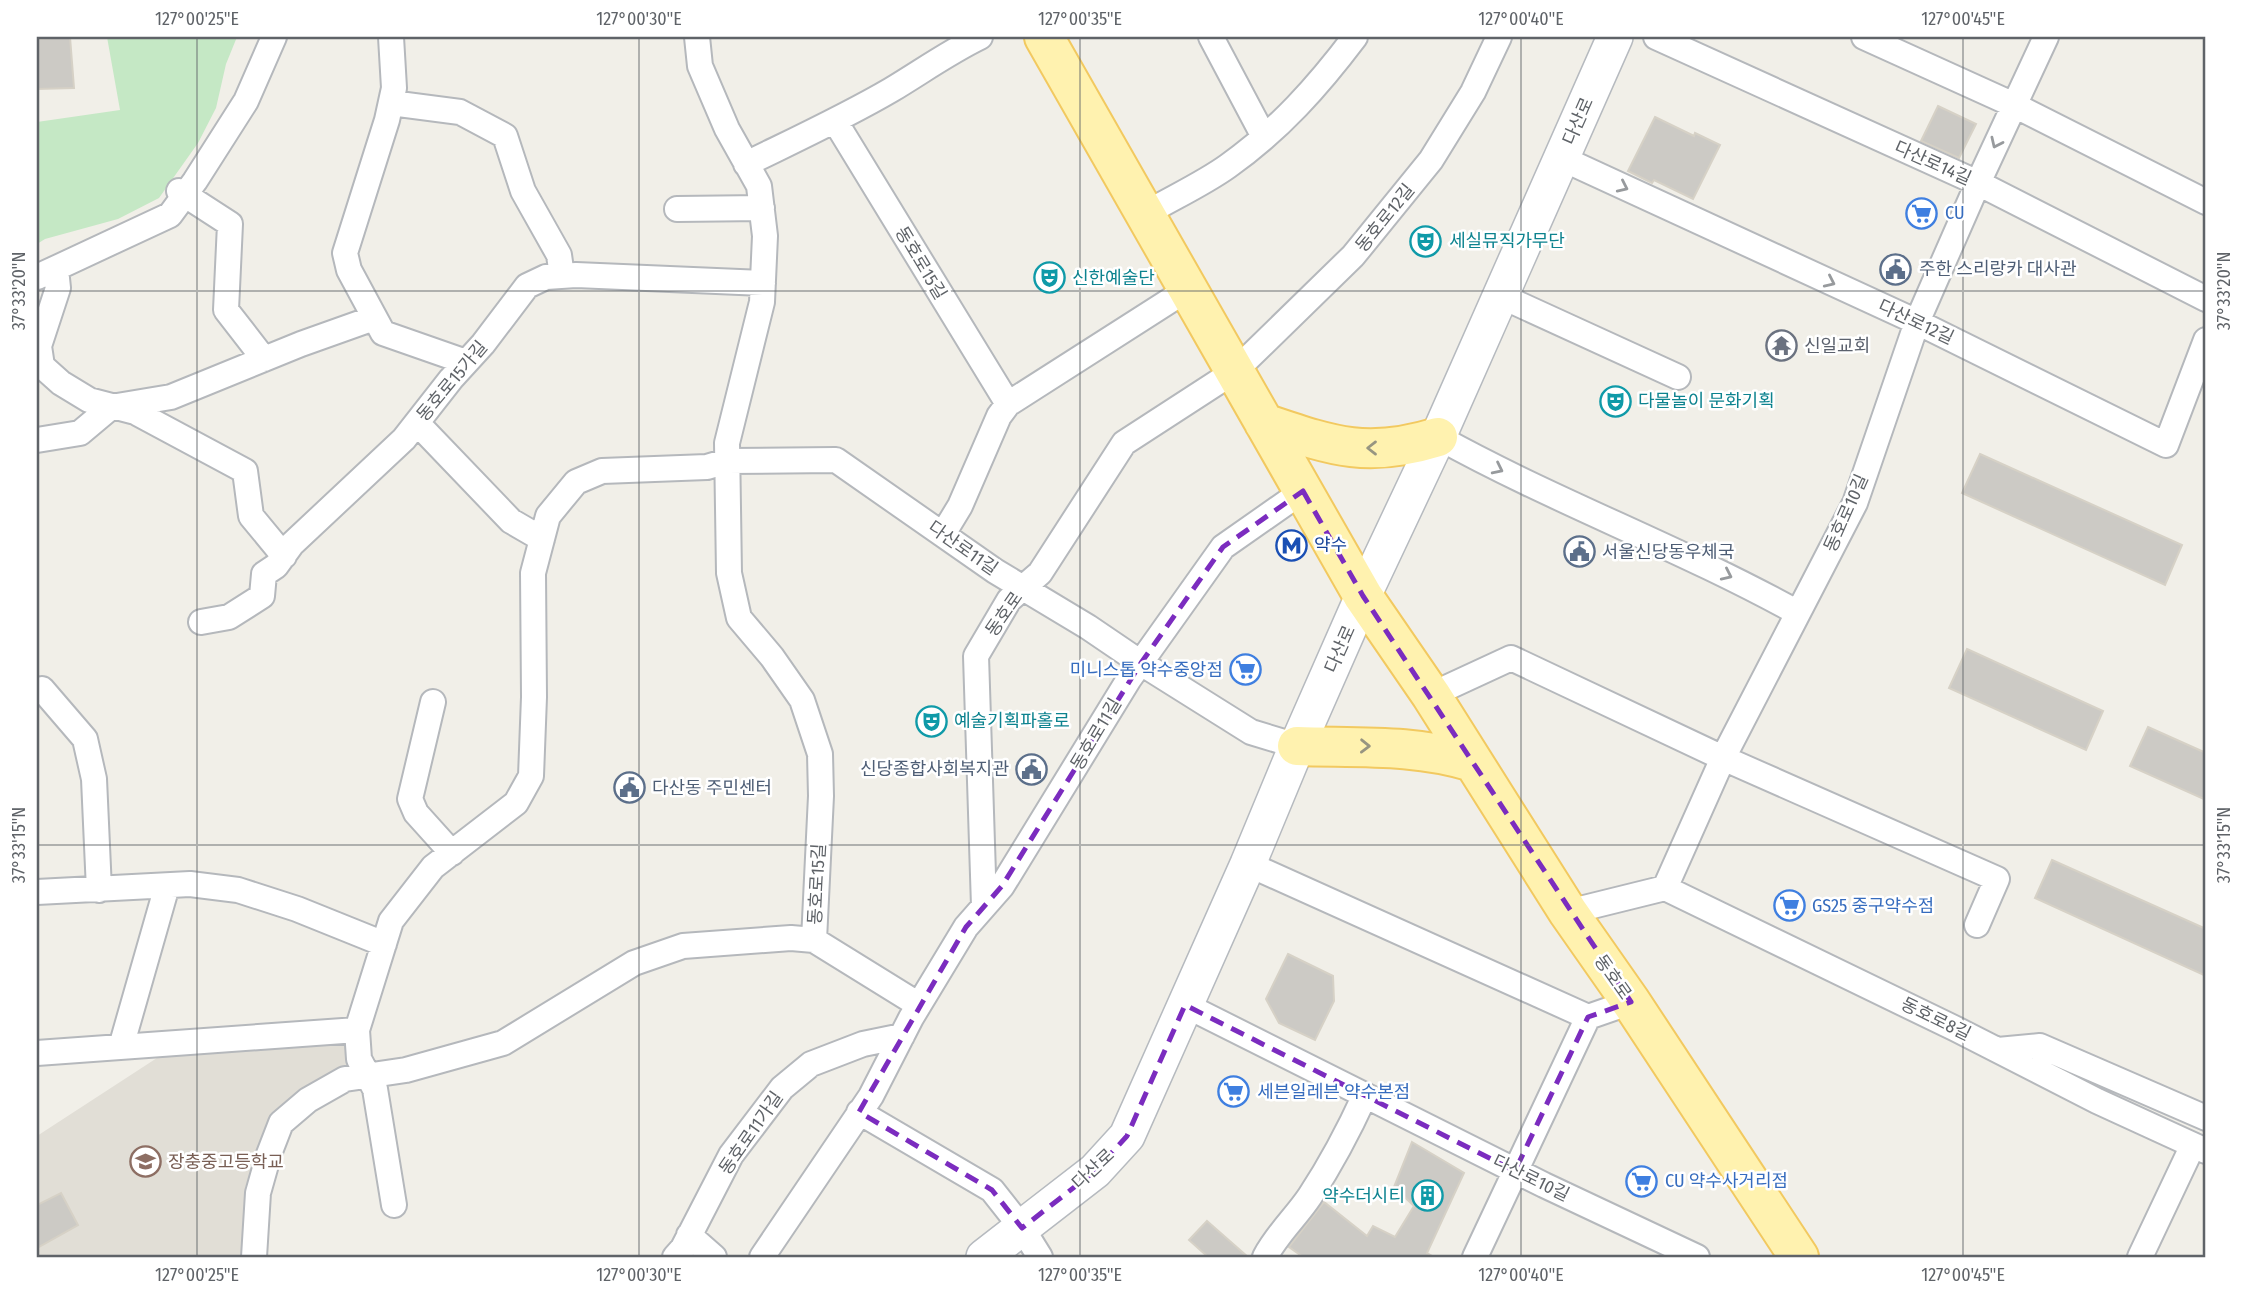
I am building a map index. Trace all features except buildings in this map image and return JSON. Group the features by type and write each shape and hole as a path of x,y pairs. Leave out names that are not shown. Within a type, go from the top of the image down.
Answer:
{"main road":[{"name":"동호로","path":"1044,37 1363,596 1431,695 1568,912 1631,1002 1799,1257"},
{"name":"다산로","path":"984,1257 1019,1243 1095,1171 1127,1136 1363,596 1438,437 1615,37"},
{"path":"1264,423 1317,441 1352,448 1399,448 1438,437"},
{"path":"1297,746 1398,747 1432,751 1473,762"}],"street":[{"path":"274,37 246,101 182,193 170,215 46,273 58,288 39,346 42,366 61,383 89,400 135,412 245,471 251,516 284,555"},
{"path":"391,37 394,89 345,253 349,270 383,333 467,362"},
{"name":"동호로15길","path":"254,1257 258,1193 281,1123 308,1100 345,1079 406,1070 503,1042 634,963 683,946 791,938 814,940 821,796 820,754 802,700 772,657 739,618 729,573 727,443 762,302 765,236 760,186 727,129 700,66 697,37"},
{"path":"746,163 835,121 893,89 951,51 980,37"},
{"path":"1211,37 1265,137"},
{"path":"1145,214 1227,167 1265,137 1320,83 1355,37"},
{"name":"동호로12길","path":"1235,371 1353,256 1431,160 1473,92 1499,37"},
{"name":"다산로14길","path":"1656,37 1978,183 2206,299"},
{"path":"1864,37 2014,105 2206,202"},
{"name":"동호로10길","path":"1665,888 1723,758 1855,503 1917,322 2046,37"},
{"path":"391,103 460,112 505,136 523,191 559,255 562,276"},
{"name":"동호로15길","path":"835,121 1008,404"},
{"name":"다산로12길","path":"1561,158 1917,322 2166,445 2206,340"},
{"path":"182,193 230,224 226,310 264,359"},
{"path":"677,209 762,208"},
{"name":"동호로15가길","path":"201,622 229,617 262,596 264,574 276,566 292,544 404,439 527,286 546,277 562,276 763,283"},
{"path":"943,534 960,506 999,416 1008,404 1188,289"},
{"path":"1501,296 1678,377"},
{"path":"37,440 80,433 111,407 171,397 374,318"},
{"name":"동호로","path":"985,906 976,656 1009,600 1040,573 1124,443 1235,371"},
{"path":"417,423 511,521 542,539"},
{"path":"1438,437 1493,467 1751,586 1798,613"},
{"name":"다산로11길","path":"727,461 836,460 1022,587 1251,732 1297,746"},
{"path":"394,1205 375,1089 359,1059 357,1030 391,921 433,867 516,803 531,776 534,697 533,573 548,516 576,482 603,471 707,467 727,461"},
{"name":"동호로11길","path":"762,1257 871,1096 919,1005 966,927 1002,886 1140,663 1223,547 1303,491"},
{"path":"1431,695 1511,658 1723,758 1997,879 1977,925"},
{"path":"37,692 42,689 85,739 94,779 99,890"},
{"path":"433,702 410,799 416,813 452,853"},
{"path":"1248,864 1588,1017 1631,1002"},
{"path":"37,892 190,884 238,890 297,909 384,944"},
{"path":"121,1046 167,886"},
{"path":"1568,912 1665,888"},
{"name":"동호로8길","path":"1665,888 2097,1101 2200,1148"},
{"path":"814,940 919,1005"},
{"name":"다산로10길","path":"1185,1005 1685,1254"},
{"path":"1475,1257 1588,1017"},
{"path":"37,1053 357,1030"},
{"name":"동호로11가길","path":"675,1257 731,1155 782,1088 811,1064 863,1044 902,1036"},
{"path":"1998,1050 2040,1046 2206,1118"},
{"path":"1265,1257 1272,1243 1309,1198 1342,1142 1365,1095"},
{"path":"859,1112 992,1190 1019,1243 1040,1257"},
{"path":"2140,1257 2200,1148"},
{"path":"689,1235 714,1257"}],"highlighted area":[{"path":"1303,491 1363,596 1631,1002 1588,1017 1515,1171 1185,1005 1127,1136 1095,1171 1022,1228 992,1190 859,1112 966,927 1002,886 1141,663 1223,547"}],"shaded area":[{"name":"장충중고등학교","path":"346,1037 351,1066 286,1102 267,1124 245,1188 244,1257 37,1257 37,1136 160,1056"}],"green space":[{"path":"107,37 237,37 226,64 216,108 198,143 159,198 118,219 45,239 37,244 37,122 120,110"}],"place":[{"name":"CU","path":"1922,213"},
{"name":"세실뮤직가무단","path":"1426,241"},
{"name":"주한 스리랑카 대사관","path":"1896,269"},
{"name":"신한예술단","path":"1049,278"},
{"name":"신일교회","path":"1781,346"},
{"name":"다물놀이 문화기획","path":"1615,401"},
{"name":"약수","path":"1291,545"},
{"name":"서울신당동우체국","path":"1579,552"},
{"name":"미니스톱 약수중앙점","path":"1246,670"},
{"name":"예술기획파홀로","path":"931,721"},
{"name":"신당종합사회복지관","path":"1032,769"},
{"name":"다산동 주민센터","path":"629,788"},
{"name":"GS25 중구약수점","path":"1789,906"},
{"name":"세븐일레븐 약수본점","path":"1234,1092"},
{"name":"장충중고등학교","path":"145,1162"},
{"name":"CU 약수사거리점","path":"1642,1181"},
{"name":"약수더시티","path":"1428,1196"}]}
